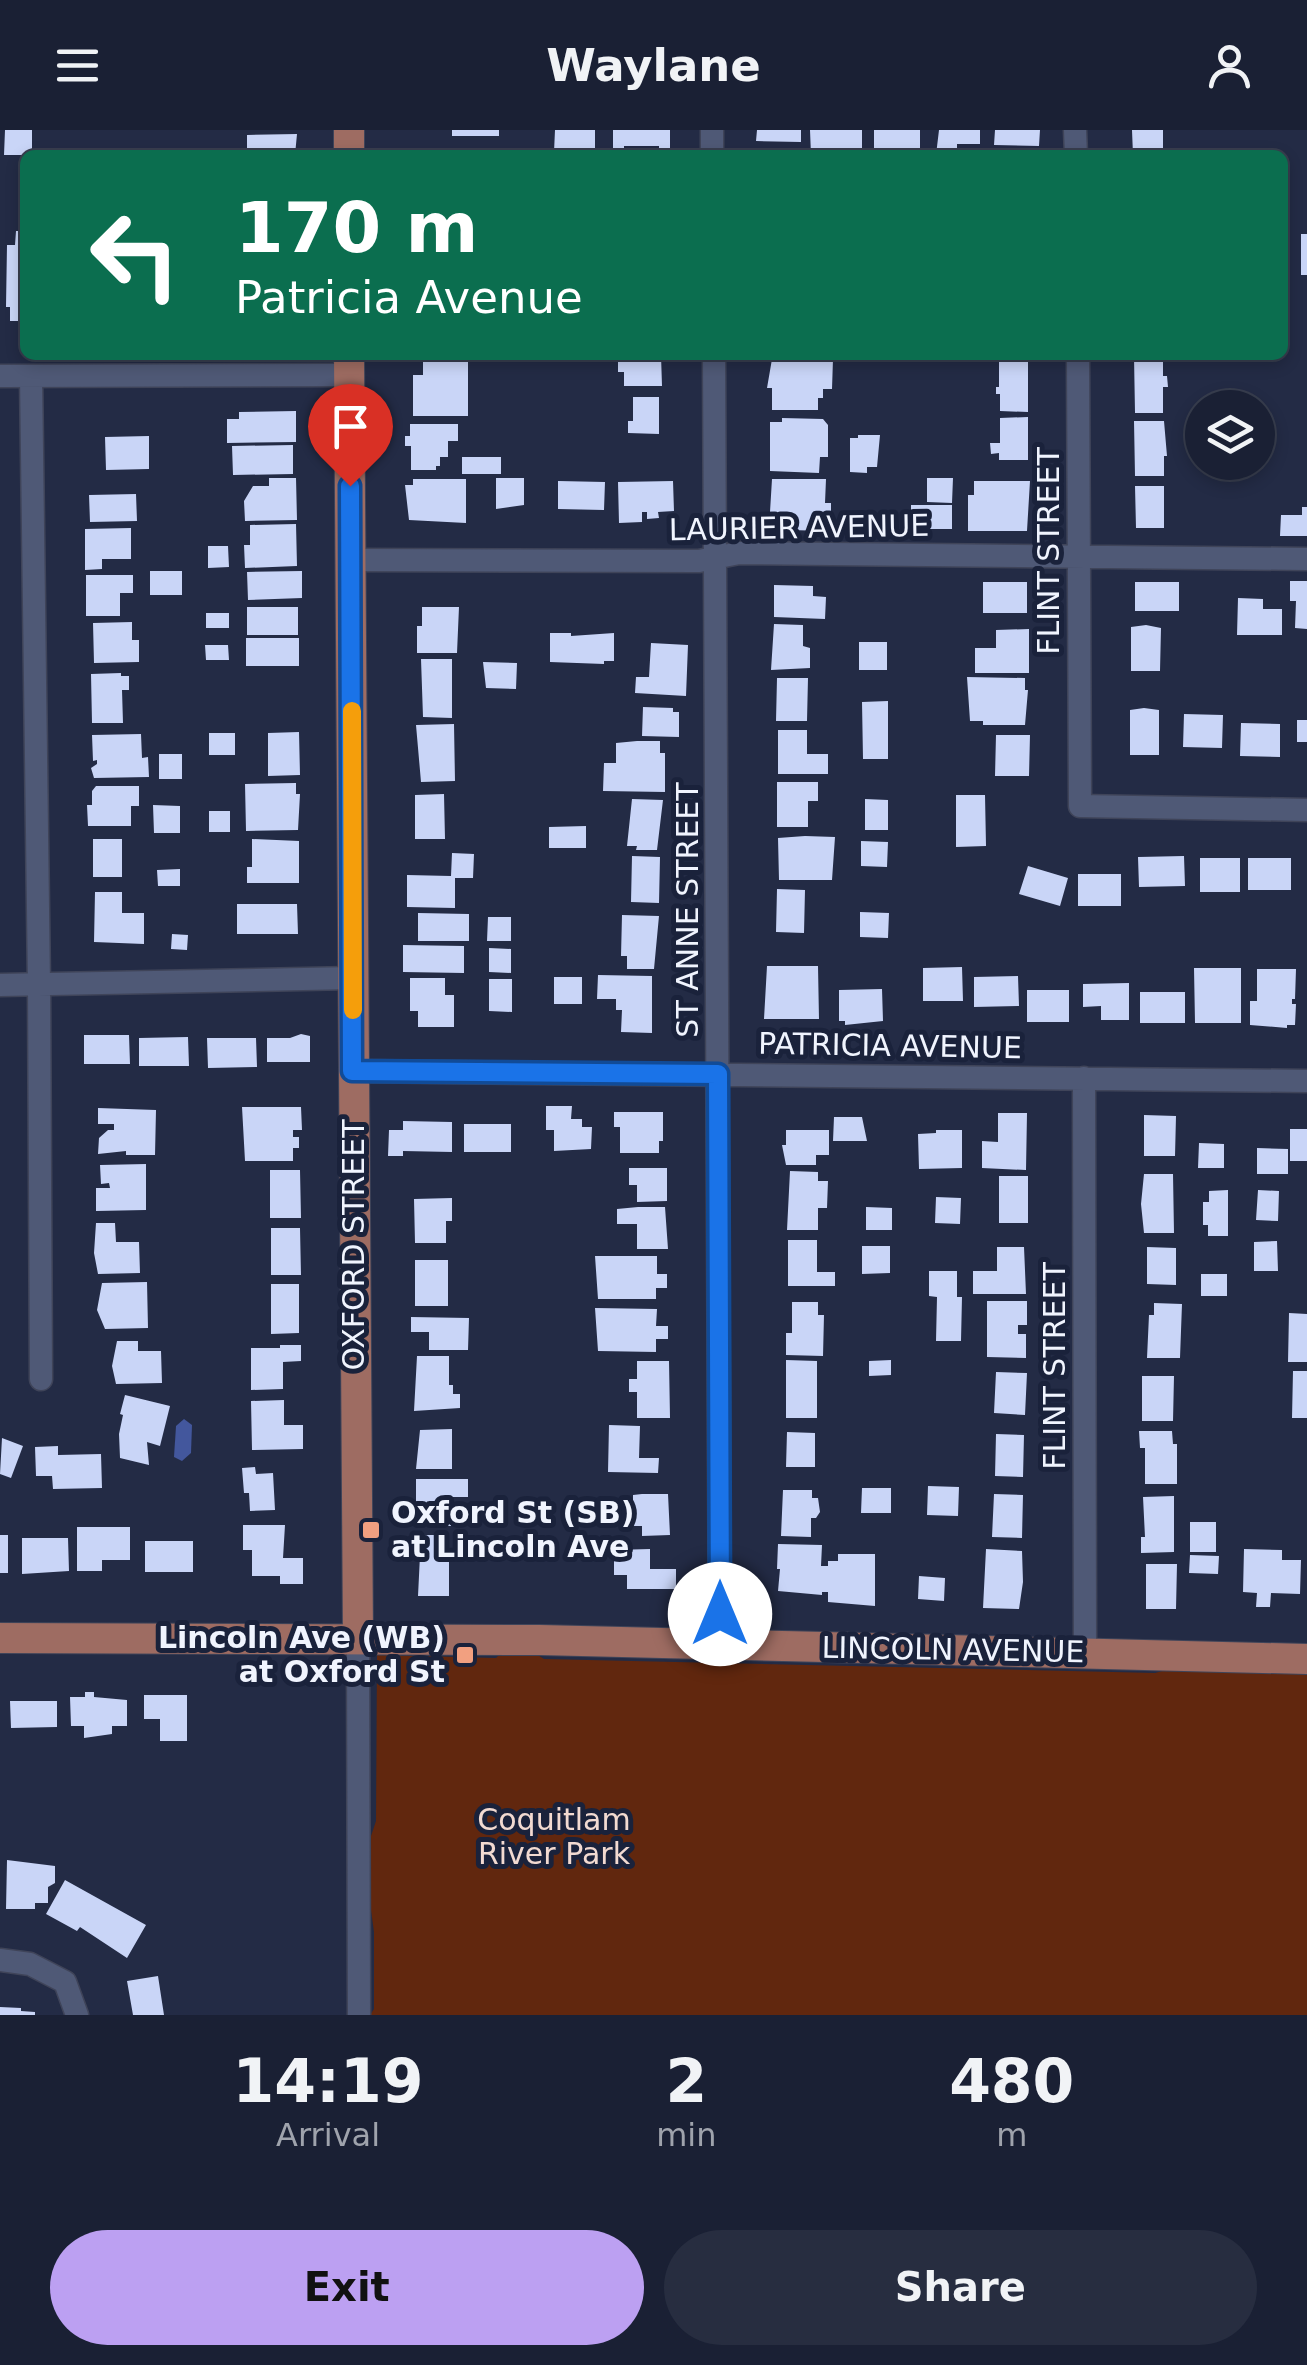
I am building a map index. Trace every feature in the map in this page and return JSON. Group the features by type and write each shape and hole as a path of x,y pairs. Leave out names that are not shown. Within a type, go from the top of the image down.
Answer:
{"main road":[{"name":"OXFORD STREET","path":"349,365 358,1638"},
{"name":"LINCOLN AVENUE","path":"0,1638 358,1638 1307,1659"}],"street":[{"name":"ST ANNE STREET","path":"714,360 720,1645"},
{"name":"FLINT STREET","path":"1078,360 1080,806 1307,810"},
{"path":"0,376 349,365"},
{"path":"30,376 40,1379"},
{"name":"LAURIER AVENUE","path":"351,560 698,561 739,553 1307,559"},
{"path":"0,985 353,978"},
{"name":"PATRICIA AVENUE","path":"352,1071 1307,1081"},
{"name":"FLINT STREET","path":"1084,1078 1085,1653"},
{"name":"OXFORD STREET","path":"358,1638 359,2015"},
{"path":"0,1960 30,1964 65,1982 76,2015"}],"green space":[{"name":"Coquitlam River Park","path":"506,1648 530,1650 544,1659 1155,1673 1195,1662 1307,1668 1307,2015 370,2015 374,2009 374,1932 366,1851 376,1821 377,1655 496,1658"}],"water":[{"path":"184,1419 192,1425 191,1453 182,1461 174,1457 176,1426"}],"building":[{"path":"5,130 32,130 32,150 4,155"},
{"path":"452,130 499,130 499,136 452,136"},
{"path":"555,130 595,130 595,150 554,150"},
{"path":"613,130 670,130 670,150 659,150 659,146 624,146 624,150 613,150"},
{"path":"757,130 801,130 801,142 756,141"},
{"path":"810,130 862,130 862,150 811,150"},
{"path":"874,130 920,130 920,149 874,148"},
{"path":"939,130 980,130 980,144 957,144 957,150 937,150"},
{"path":"995,130 1040,130 1039,146 994,145"},
{"path":"1132,130 1163,130 1163,150 1133,150"},
{"path":"297,134 295,150 247,150 247,135"},
{"path":"16,231 20,231 20,321 10,321 10,307 6,307 7,245 15,245"},
{"path":"1301,234 1307,234 1307,275 1301,275"},
{"path":"423,360 468,360 468,416 413,416 413,375 423,375"},
{"path":"618,360 661,360 662,386 624,386 624,372 618,372"},
{"path":"772,360 833,360 832,389 823,389 818,410 772,410 772,388 767,388"},
{"path":"999,360 1028,360 1028,412 1000,411 1000,394 996,394"},
{"path":"1134,360 1163,360 1168,387 1163,387 1163,413 1135,413"},
{"path":"633,397 659,397 659,434 628,433 628,421 633,421"},
{"path":"296,411 296,442 227,443 227,419 239,419 239,412"},
{"path":"1028,417 1028,460 999,460 999,453 991,454 990,443 1000,443 1000,418"},
{"path":"782,418 823,419 828,425 828,457 820,457 819,473 770,471 770,422 782,422"},
{"path":"1134,421 1164,421 1164,476 1135,476"},
{"path":"410,424 458,424 458,441 448,441 448,457 440,457 436,470 411,470 411,446 405,446"},
{"path":"880,435 877,467 867,467 867,473 850,472 850,438"},
{"path":"149,436 149,469 106,470 105,437"},
{"path":"293,445 293,474 233,475 232,446"},
{"path":"462,457 501,457 501,474 462,474"},
{"path":"269,478 296,478 297,520 245,521 244,501 253,486 269,486"},
{"path":"496,478 524,478 524,505 496,509"},
{"path":"927,478 953,478 952,503 927,502"},
{"path":"413,479 466,479 466,523 409,520 405,485 413,485"},
{"path":"772,479 826,479 825,503 831,503 831,521 825,521 825,531 791,530 792,525 781,528 772,520"},
{"path":"558,481 605,482 604,510 558,509"},
{"path":"673,481 674,511 658,512 659,518 647,519 647,512 642,512 642,522 619,523 618,482"},
{"path":"974,481 1030,481 1027,531 968,531 968,495 974,495"},
{"path":"1135,486 1164,486 1164,528 1136,528"},
{"path":"136,494 137,521 90,522 89,495"},
{"path":"911,505 952,505 952,529 911,529"},
{"path":"1302,507 1307,507 1307,536 1280,536 1281,515 1302,515"},
{"path":"296,524 297,566 245,568 244,545 250,545 250,525"},
{"path":"131,528 131,559 102,559 102,569 85,570 85,529"},
{"path":"208,546 228,546 229,567 208,568"},
{"path":"150,571 182,571 182,595 150,595"},
{"path":"302,571 302,598 248,600 247,572"},
{"path":"86,575 133,575 133,593 120,593 120,616 86,616"},
{"path":"1290,581 1307,581 1307,629 1295,628 1296,601 1290,601"},
{"path":"983,582 1027,582 1027,613 983,613"},
{"path":"1135,582 1179,582 1179,611 1135,611"},
{"path":"774,585 813,586 813,596 826,597 825,619 774,617"},
{"path":"1238,598 1263,599 1263,609 1282,609 1282,635 1237,635"},
{"path":"247,607 298,607 298,635 247,635"},
{"path":"422,607 459,607 457,653 417,653"},
{"path":"206,613 229,613 229,628 206,628"},
{"path":"132,622 132,640 139,640 139,662 94,663 93,623"},
{"path":"774,624 803,625 803,646 810,648 810,668 771,670"},
{"path":"1131,627 1161,628 1160,671 1131,671"},
{"path":"1029,629 1029,673 975,673 975,648 996,648 996,630"},
{"path":"550,633 614,633 614,661 550,662"},
{"path":"246,638 299,638 299,666 246,666"},
{"path":"859,642 887,642 887,670 859,670"},
{"path":"651,643 688,645 686,696 635,693 636,677 649,677"},
{"path":"205,645 228,645 229,660 206,660"},
{"path":"421,659 452,659 452,718 423,717"},
{"path":"483,662 517,663 516,689 486,688"},
{"path":"91,674 129,676 129,690 122,690 123,723 92,723"},
{"path":"967,677 1025,678 1025,725 983,725 983,721 970,721"},
{"path":"777,678 808,678 807,721 776,721"},
{"path":"888,701 888,759 863,759 862,702"},
{"path":"643,707 673,708 673,712 679,712 679,737 642,736"},
{"path":"1130,710 1159,710 1159,755 1130,755"},
{"path":"1184,714 1223,715 1222,748 1183,747"},
{"path":"1297,720 1307,720 1307,742 1297,742"},
{"path":"1241,723 1280,724 1280,757 1240,756"},
{"path":"454,724 455,781 421,782 416,725"},
{"path":"778,730 807,730 807,754 828,754 828,774 778,774"},
{"path":"299,732 300,775 268,776 268,733"},
{"path":"209,733 235,733 235,755 209,755"},
{"path":"141,734 142,758 148,757 149,777 94,778 91,768 97,760 93,761 92,735"},
{"path":"996,735 1030,735 1029,776 995,776"},
{"path":"660,741 660,753 665,753 665,792 603,791 604,763 616,763 616,743"},
{"path":"159,754 182,754 182,779 159,779"},
{"path":"777,782 818,782 818,801 808,801 808,827 777,827"},
{"path":"296,783 296,794 300,794 298,830 246,831 245,784"},
{"path":"96,786 139,786 139,806 131,806 131,826 88,826 87,805 92,805"},
{"path":"444,794 445,839 415,839 415,795"},
{"path":"956,795 985,795 986,846 956,847"},
{"path":"632,799 663,800 657,850 627,846"},
{"path":"865,799 888,800 888,830 865,830"},
{"path":"153,805 180,806 180,833 154,833"},
{"path":"209,811 230,811 230,832 209,832"},
{"path":"586,826 586,848 549,848 549,827"},
{"path":"835,837 832,880 779,880 778,838"},
{"path":"93,839 122,839 122,877 93,877"},
{"path":"252,839 299,841 299,883 247,883 247,867 252,867"},
{"path":"861,841 888,842 887,867 861,866"},
{"path":"452,853 474,854 473,878 455,878 455,908 407,907 407,875 451,876"},
{"path":"632,856 660,857 659,903 631,902"},
{"path":"1184,856 1185,886 1139,887 1138,857"},
{"path":"1200,858 1240,858 1240,892 1200,892"},
{"path":"1248,858 1291,858 1291,890 1248,890"},
{"path":"1028,866 1068,878 1060,906 1019,894"},
{"path":"180,869 180,886 158,886 157,870"},
{"path":"1078,874 1121,874 1121,906 1078,906"},
{"path":"777,889 805,890 804,933 776,932"},
{"path":"95,892 122,892 122,913 144,913 144,944 94,942"},
{"path":"237,904 297,904 298,934 237,934"},
{"path":"860,912 889,913 888,938 860,937"},
{"path":"418,913 469,914 469,941 418,941"},
{"path":"622,915 659,916 654,969 627,969 627,956 621,956"},
{"path":"488,917 511,917 511,941 487,941"},
{"path":"172,934 188,935 187,950 171,949"},
{"path":"403,945 464,946 464,973 403,972"},
{"path":"489,948 511,949 511,973 489,972"},
{"path":"767,966 818,966 819,1019 764,1019"},
{"path":"962,967 963,1001 923,1001 923,968"},
{"path":"1194,968 1241,968 1241,1023 1195,1023"},
{"path":"1257,969 1296,969 1292,999 1292,1004 1296,1004 1295,1025 1250,1025 1250,1001 1257,1001"},
{"path":"598,975 652,976 652,1033 621,1032 622,1010 616,1010 616,999 597,999"},
{"path":"1018,976 1019,1006 974,1007 974,977"},
{"path":"554,977 582,977 582,1004 554,1004"},
{"path":"410,978 445,978 445,995 454,995 454,1027 418,1027 418,1011 410,1011"},
{"path":"489,979 512,979 512,1012 489,1011"},
{"path":"1129,983 1129,1020 1101,1020 1101,1006 1083,1007 1083,984"},
{"path":"882,989 883,1021 845,1025 845,1021 839,1021 839,990"},
{"path":"1027,990 1069,990 1069,1022 1027,1022"},
{"path":"1140,992 1185,992 1185,1023 1140,1023"},
{"path":"84,1035 129,1035 130,1064 84,1064"},
{"path":"310,1036 310,1062 267,1062 267,1038"},
{"path":"188,1037 189,1066 139,1066 139,1038"},
{"path":"207,1038 256,1038 257,1067 208,1068"},
{"path":"546,1106 572,1106 571,1119 582,1119 582,1127 592,1127 591,1149 554,1151 554,1130 546,1130"},
{"path":"242,1107 301,1107 302,1130 293,1130 293,1137 299,1137 299,1148 293,1148 293,1161 245,1161"},
{"path":"98,1108 156,1110 155,1155 126,1155 126,1151 98,1154 99,1138 114,1130 114,1124 98,1124"},
{"path":"614,1112 663,1112 659,1153 620,1153 620,1127 614,1127"},
{"path":"998,1113 1027,1113 1026,1170 982,1168 982,1141 998,1142"},
{"path":"1144,1115 1176,1116 1175,1156 1144,1156"},
{"path":"834,1117 862,1117 867,1141 833,1141"},
{"path":"403,1121 452,1122 452,1152 403,1151 403,1156 388,1156 389,1130 403,1130"},
{"path":"464,1124 511,1124 511,1152 464,1152"},
{"path":"1290,1129 1307,1129 1307,1161 1290,1161"},
{"path":"786,1130 829,1130 829,1155 816,1155 816,1165 786,1165 782,1145 786,1145"},
{"path":"962,1130 962,1168 919,1169 918,1134"},
{"path":"1199,1143 1224,1144 1224,1168 1198,1168"},
{"path":"1257,1148 1288,1149 1288,1174 1257,1174"},
{"path":"146,1164 146,1210 96,1211 96,1188 110,1188 109,1183 101,1184 100,1165"},
{"path":"629,1168 667,1168 667,1201 637,1202 637,1185 629,1185"},
{"path":"270,1170 300,1170 301,1218 270,1218"},
{"path":"790,1171 818,1172 818,1181 828,1181 827,1208 818,1208 818,1230 787,1230"},
{"path":"1144,1174 1173,1174 1174,1233 1144,1233"},
{"path":"999,1176 1028,1176 1028,1223 999,1223"},
{"path":"1228,1190 1228,1236 1208,1236 1208,1225 1203,1225 1203,1202 1209,1202 1209,1191"},
{"path":"1258,1190 1279,1191 1278,1221 1256,1220"},
{"path":"936,1197 961,1198 960,1224 935,1223"},
{"path":"452,1198 452,1221 446,1221 446,1243 415,1243 414,1199"},
{"path":"665,1207 668,1249 637,1249 637,1224 617,1224 617,1209"},
{"path":"866,1207 892,1208 892,1230 866,1230"},
{"path":"96,1223 115,1223 116,1242 139,1242 140,1273 98,1274 94,1253"},
{"path":"271,1228 300,1228 301,1275 271,1275"},
{"path":"788,1240 817,1240 817,1272 835,1272 835,1286 788,1286"},
{"path":"1277,1241 1278,1271 1254,1271 1254,1242"},
{"path":"862,1246 890,1246 890,1273 862,1274"},
{"path":"997,1247 1024,1247 1026,1294 973,1294 973,1271 997,1271"},
{"path":"1147,1247 1176,1248 1176,1285 1147,1284"},
{"path":"595,1256 657,1256 657,1274 667,1274 667,1288 656,1288 656,1299 598,1299"},
{"path":"415,1260 448,1260 448,1306 415,1306"},
{"path":"929,1271 957,1271 957,1297 962,1297 961,1341 936,1341 937,1297 929,1296"},
{"path":"1201,1274 1227,1274 1227,1296 1201,1296"},
{"path":"147,1282 148,1328 105,1329 97,1310 102,1283"},
{"path":"271,1284 299,1284 299,1333 271,1334"},
{"path":"987,1301 1027,1301 1027,1325 1018,1325 1018,1334 1026,1334 1026,1358 987,1357"},
{"path":"792,1302 818,1302 818,1315 824,1315 823,1356 786,1355 786,1333 792,1333"},
{"path":"1154,1303 1182,1304 1180,1358 1147,1358 1149,1315 1154,1315"},
{"path":"595,1308 657,1309 656,1326 668,1326 668,1339 656,1339 656,1352 598,1351"},
{"path":"1289,1313 1307,1314 1307,1362 1288,1362"},
{"path":"411,1317 469,1318 468,1350 429,1350 429,1332 411,1332"},
{"path":"117,1341 138,1341 138,1351 161,1351 162,1383 116,1384 112,1366"},
{"path":"301,1345 301,1361 283,1362 283,1389 251,1390 251,1348"},
{"path":"417,1356 449,1356 449,1385 453,1385 453,1394 460,1394 460,1408 414,1411"},
{"path":"786,1360 817,1361 817,1418 786,1418"},
{"path":"891,1360 891,1375 869,1376 869,1361"},
{"path":"637,1361 669,1361 670,1418 637,1418 637,1392 629,1392 629,1379 637,1379"},
{"path":"1293,1371 1307,1371 1307,1418 1292,1418"},
{"path":"996,1372 1027,1373 1025,1415 994,1413"},
{"path":"1142,1376 1174,1376 1173,1421 1142,1421"},
{"path":"125,1395 170,1406 160,1446 147,1442 149,1465 120,1458 120,1414"},
{"path":"284,1400 284,1425 303,1425 303,1449 252,1450 251,1401"},
{"path":"609,1425 640,1426 639,1458 659,1458 658,1473 608,1472"},
{"path":"452,1429 452,1469 416,1469 420,1430"},
{"path":"1139,1431 1172,1431 1173,1444 1177,1444 1177,1484 1145,1484 1145,1448 1140,1448"},
{"path":"787,1432 815,1433 815,1467 786,1467"},
{"path":"996,1434 1024,1435 1023,1477 995,1476"},
{"path":"2,1438 23,1446 11,1478 0,1474"},
{"path":"58,1446 58,1455 101,1454 102,1488 53,1489 52,1476 36,1476 35,1447"},
{"path":"255,1467 256,1474 273,1473 275,1510 250,1511 242,1468"},
{"path":"416,1479 468,1479 468,1497 451,1497 451,1526 422,1526 422,1504 416,1504"},
{"path":"928,1486 959,1487 958,1516 927,1515"},
{"path":"862,1488 891,1488 891,1513 861,1513"},
{"path":"783,1490 812,1490 812,1498 818,1498 820,1512 811,1518 811,1537 781,1536"},
{"path":"668,1494 670,1535 642,1536 642,1526 633,1526 633,1495"},
{"path":"994,1494 1023,1495 1022,1538 992,1537"},
{"path":"1174,1496 1174,1552 1141,1553 1141,1537 1145,1537 1143,1497"},
{"path":"1190,1522 1216,1522 1216,1552 1190,1552"},
{"path":"243,1525 285,1525 283,1558 303,1558 303,1584 280,1584 280,1576 252,1576 252,1550 243,1550"},
{"path":"77,1527 130,1527 130,1560 102,1560 102,1571 77,1571"},
{"path":"0,1535 8,1535 8,1573 0,1573"},
{"path":"421,1535 449,1535 449,1596 418,1596"},
{"path":"22,1538 68,1538 69,1571 22,1574"},
{"path":"145,1541 193,1541 193,1572 145,1572"},
{"path":"778,1544 822,1545 821,1566 838,1561 838,1554 875,1554 875,1606 828,1602 828,1592 822,1595 778,1591"},
{"path":"650,1549 650,1569 676,1569 676,1589 627,1589 627,1575 614,1575 614,1550"},
{"path":"986,1549 1022,1551 1019,1609 983,1608"},
{"path":"1244,1549 1282,1550 1282,1560 1301,1560 1300,1594 1271,1593 1270,1607 1256,1607 1257,1593 1243,1592"},
{"path":"1190,1555 1219,1556 1218,1574 1189,1573"},
{"path":"1146,1564 1177,1564 1176,1609 1146,1609"},
{"path":"919,1576 945,1578 944,1601 918,1599"},
{"path":"85,1692 94,1692 94,1697 127,1700 127,1726 112,1726 112,1734 84,1738 84,1726 71,1726 70,1697 85,1697"},
{"path":"144,1695 187,1695 187,1741 160,1741 160,1719 144,1719"},
{"path":"10,1701 57,1701 57,1727 11,1728"},
{"path":"7,1860 55,1866 55,1883 48,1887 48,1903 35,1903 35,1909 6,1909"},
{"path":"65,1880 146,1925 127,1958 80,1927 77,1931 46,1914"},
{"path":"158,1976 164,2015 133,2015 127,1981"},
{"path":"0,2007 21,2008 35,2015 0,2015"}],"slow traffic":[{"path":"352,711 353,1010"}],"place":[{"name":"Oxford St (SB) at Lincoln Ave","path":"371,1530"},
{"name":"Lincoln Ave (WB) at Oxford St","path":"465,1655"}],"route":[{"path":"350,486 352,1071 718,1074 720,1614"}]}
